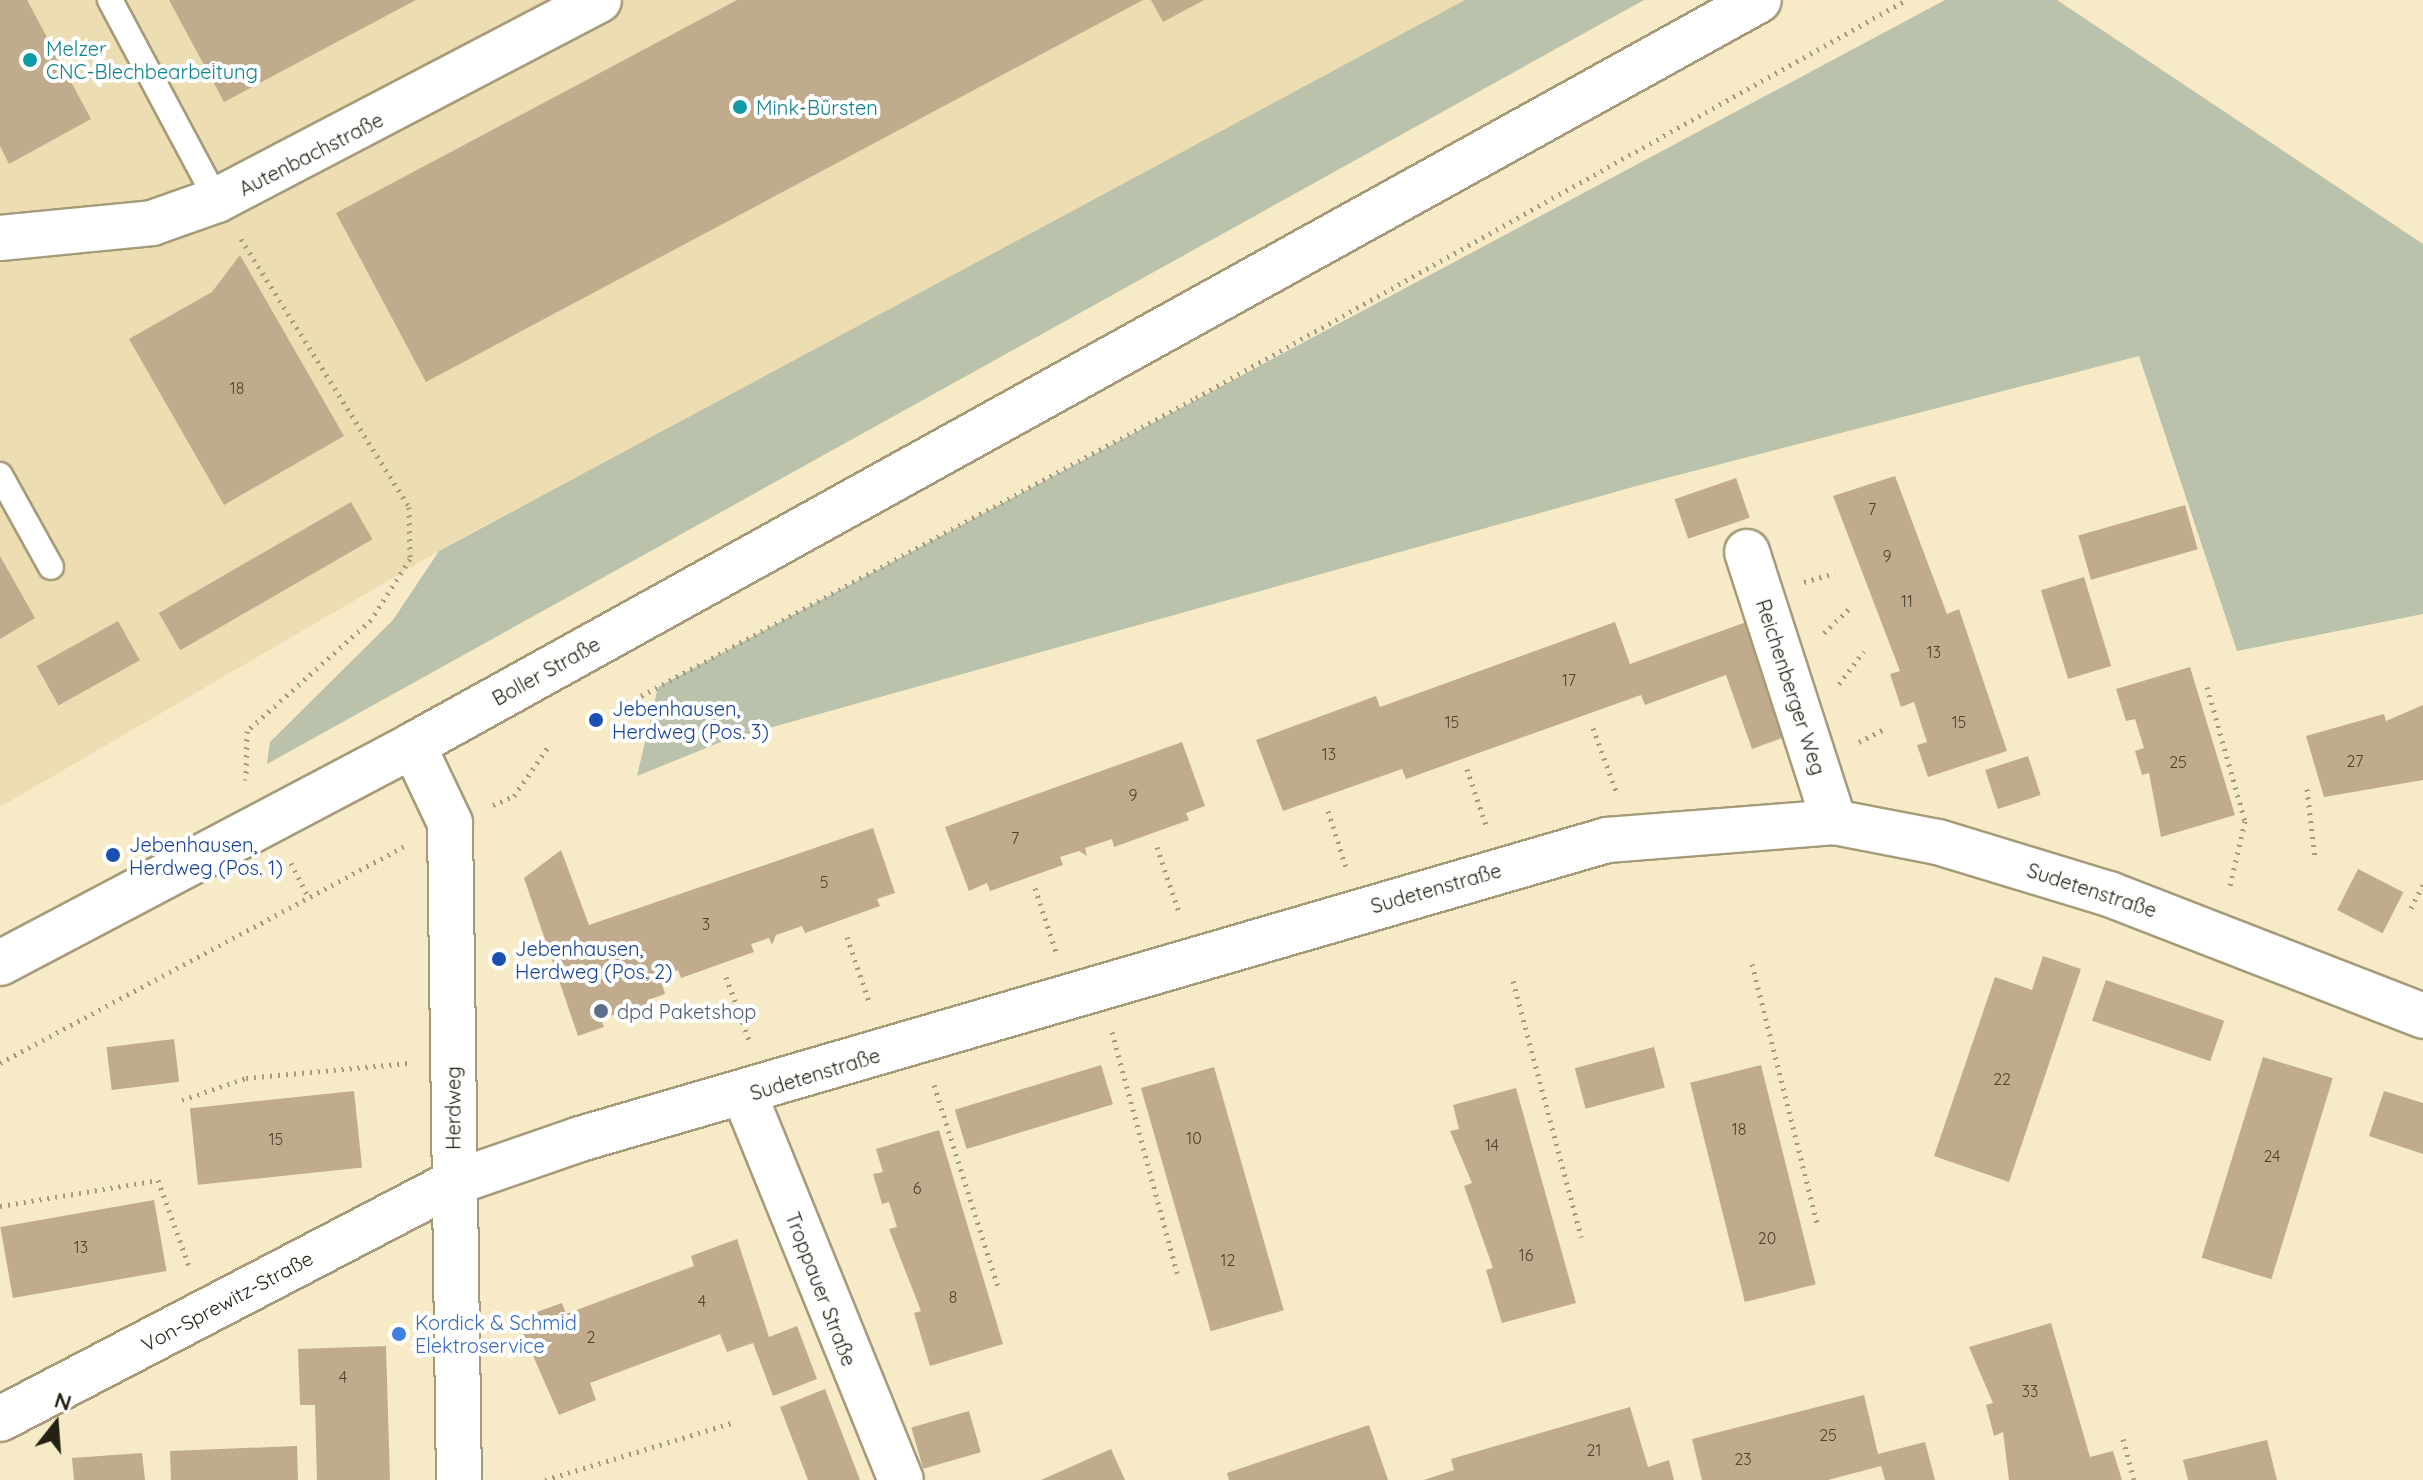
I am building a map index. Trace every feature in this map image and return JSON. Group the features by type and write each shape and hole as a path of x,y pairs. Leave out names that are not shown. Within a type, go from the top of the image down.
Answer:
{"street":[{"name":"Autenbachstraße","path":"0,238 152,223 217,200 599,0"},
{"name":"Boller Straße","path":"0,963 413,745 1759,0"},
{"name":"Reichenberger Weg","path":"1747,552 1834,822"},
{"name":"Herdweg","path":"413,745 450,823 459,1480"},
{"name":"Sudetenstraße","path":"453,1183 580,1139 756,1093 1360,910 1502,869 1632,838 1834,822 1938,842 2215,933 2423,1016"},
{"name":"Troppauer Straße","path":"756,1093 901,1480"},
{"name":"Von-Sprewitz-Straße","path":"0,1419 453,1183"}],"lane":[{"path":"110,0 217,200"},
{"path":"0,475 51,567"}],"path":[{"path":"613,711 1196,398 1906,0"},
{"path":"217,200 409,507 410,559 371,620 247,731 242,774 272,822 307,895"},
{"path":"2207,687 2245,821 2215,933"},
{"path":"1593,728 1632,838"},
{"path":"0,1063 307,895 450,823 514,796 548,747"},
{"path":"1467,769 1502,869"},
{"path":"2307,789 2315,857"},
{"path":"1328,811 1360,910"},
{"path":"1157,847 1195,960"},
{"path":"2411,908 2423,884"},
{"path":"1035,888 1086,993 1178,1276"},
{"path":"847,937 904,1047 999,1290"},
{"path":"1752,964 1817,1223"},
{"path":"726,977 756,1093"},
{"path":"1513,981 1581,1237"},
{"path":"182,1100 246,1078 453,1058"},
{"path":"0,1206 158,1180 206,1312"},
{"path":"545,1480 732,1423"},
{"path":"2123,1439 2134,1480"}],"shaded area":[{"path":"0,0 1482,0 1361,74 472,532 0,807"}],"green space":[{"path":"1465,0 1644,0 267,764 270,742 393,620 439,551"},
{"path":"1945,0 2057,0 2423,244 2423,614 2237,651 2139,356 1651,482 726,740 637,776 658,687"}],"building":[{"name":"Melzer CNC-Blechbearbeitung","path":"0,0 27,0 91,119 9,164 0,146"},
{"path":"169,0 416,0 224,102"},
{"name":"Mink-Bürsten","path":"737,0 1143,0 426,382 336,213"},
{"path":"1151,0 1204,0 1163,22"},
{"path":"240,255 344,436 224,505 129,339 212,292"},
{"path":"1895,476 1947,614 1959,609 2007,751 1928,777 1917,745 1927,742 1914,702 1901,707 1890,674 1900,671 1833,496"},
{"path":"1736,478 1750,518 1688,539 1675,499"},
{"path":"351,502 372,539 180,650 159,613"},
{"path":"2185,505 2198,549 2091,580 2078,536"},
{"path":"0,556 35,618 0,639"},
{"path":"2084,577 2111,666 2068,679 2041,590"},
{"path":"1752,620 1793,734 1752,749 1726,675 1645,705 1641,695 1406,779 1402,769 1283,811 1256,740 1376,696 1380,707 1615,622 1630,664"},
{"path":"118,621 140,660 58,705 37,666"},
{"path":"2190,667 2235,815 2161,837 2149,773 2142,775 2135,751 2144,748 2135,719 2126,721 2116,689"},
{"path":"2423,705 2423,780 2324,797 2306,736 2384,714 2386,721"},
{"path":"1182,742 1205,806 1186,813 1189,820 1114,847 1112,839 1085,848 1087,856 1079,851 1060,857 1063,865 990,891 987,883 969,891 945,827"},
{"path":"2028,756 2041,795 1998,809 1985,770"},
{"path":"873,828 895,893 877,899 880,906 805,933 802,926 776,935 772,945 769,938 751,944 754,952 681,978 678,970 660,977 665,994 648,1000 652,1009 600,1017 604,1027 578,1036 524,878 561,850 589,925"},
{"path":"2358,869 2403,892 2383,933 2337,910"},
{"path":"2043,956 2081,969 2009,1182 1934,1156 1995,977 2032,990"},
{"path":"2106,980 2224,1021 2210,1061 2092,1021"},
{"path":"174,1039 179,1082 112,1090 107,1047"},
{"path":"1654,1047 1665,1088 1586,1109 1575,1068"},
{"path":"2263,1057 2333,1078 2271,1279 2202,1258"},
{"path":"1101,1065 1113,1104 967,1149 955,1110"},
{"path":"1761,1065 1816,1284 1745,1302 1690,1083"},
{"path":"1214,1067 1284,1310 1211,1331 1141,1088"},
{"path":"1516,1088 1576,1303 1502,1323 1486,1270 1493,1268 1464,1186 1472,1183 1450,1131 1459,1129 1453,1105"},
{"path":"354,1091 362,1168 198,1185 190,1108"},
{"path":"2384,1091 2423,1103 2423,1154 2369,1136"},
{"path":"939,1130 1003,1344 930,1366 914,1313 921,1311 889,1229 897,1227 889,1202 882,1204 873,1174 883,1172 876,1149"},
{"path":"154,1200 167,1271 13,1298 0,1227"},
{"path":"737,1239 769,1337 797,1326 817,1379 773,1396 753,1343 727,1352 720,1334 590,1383 596,1400 559,1415 517,1319 562,1303 566,1314 694,1266 691,1256"},
{"path":"2051,1323 2090,1457 2113,1451 2122,1480 2009,1480 2003,1432 1994,1436 1986,1405 1993,1403 1969,1347"},
{"path":"386,1346 390,1480 317,1480 315,1405 300,1405 298,1349"},
{"path":"825,1389 860,1480 808,1480 780,1407"},
{"path":"1864,1395 1878,1454 1925,1442 1935,1480 1885,1480 1881,1466 1828,1480 1702,1480 1692,1439"},
{"path":"1630,1407 1648,1467 1669,1460 1674,1480 1424,1480 1454,1470 1451,1459"},
{"path":"969,1411 981,1452 923,1469 911,1428"},
{"path":"1369,1425 1388,1480 1229,1480 1227,1473"},
{"path":"2267,1440 2277,1480 2188,1480 2183,1460"},
{"path":"297,1446 298,1480 171,1480 170,1451"},
{"path":"1111,1449 1125,1480 1041,1480"},
{"path":"142,1453 145,1480 74,1480 72,1458"}],"place":[{"name":"Melzer CNC-Blechbearbeitung","path":"30,60"},
{"name":"Mink-Bürsten","path":"740,107"},
{"name":"Jebenhausen, Herdweg (Pos. 3)","path":"596,720"},
{"name":"Jebenhausen, Herdweg (Pos. 1)","path":"113,855"},
{"name":"Jebenhausen, Herdweg (Pos. 2)","path":"499,959"},
{"name":"dpd Paketshop","path":"601,1011"},
{"name":"Kordick & Schmid Elektroservice","path":"399,1334"}]}
